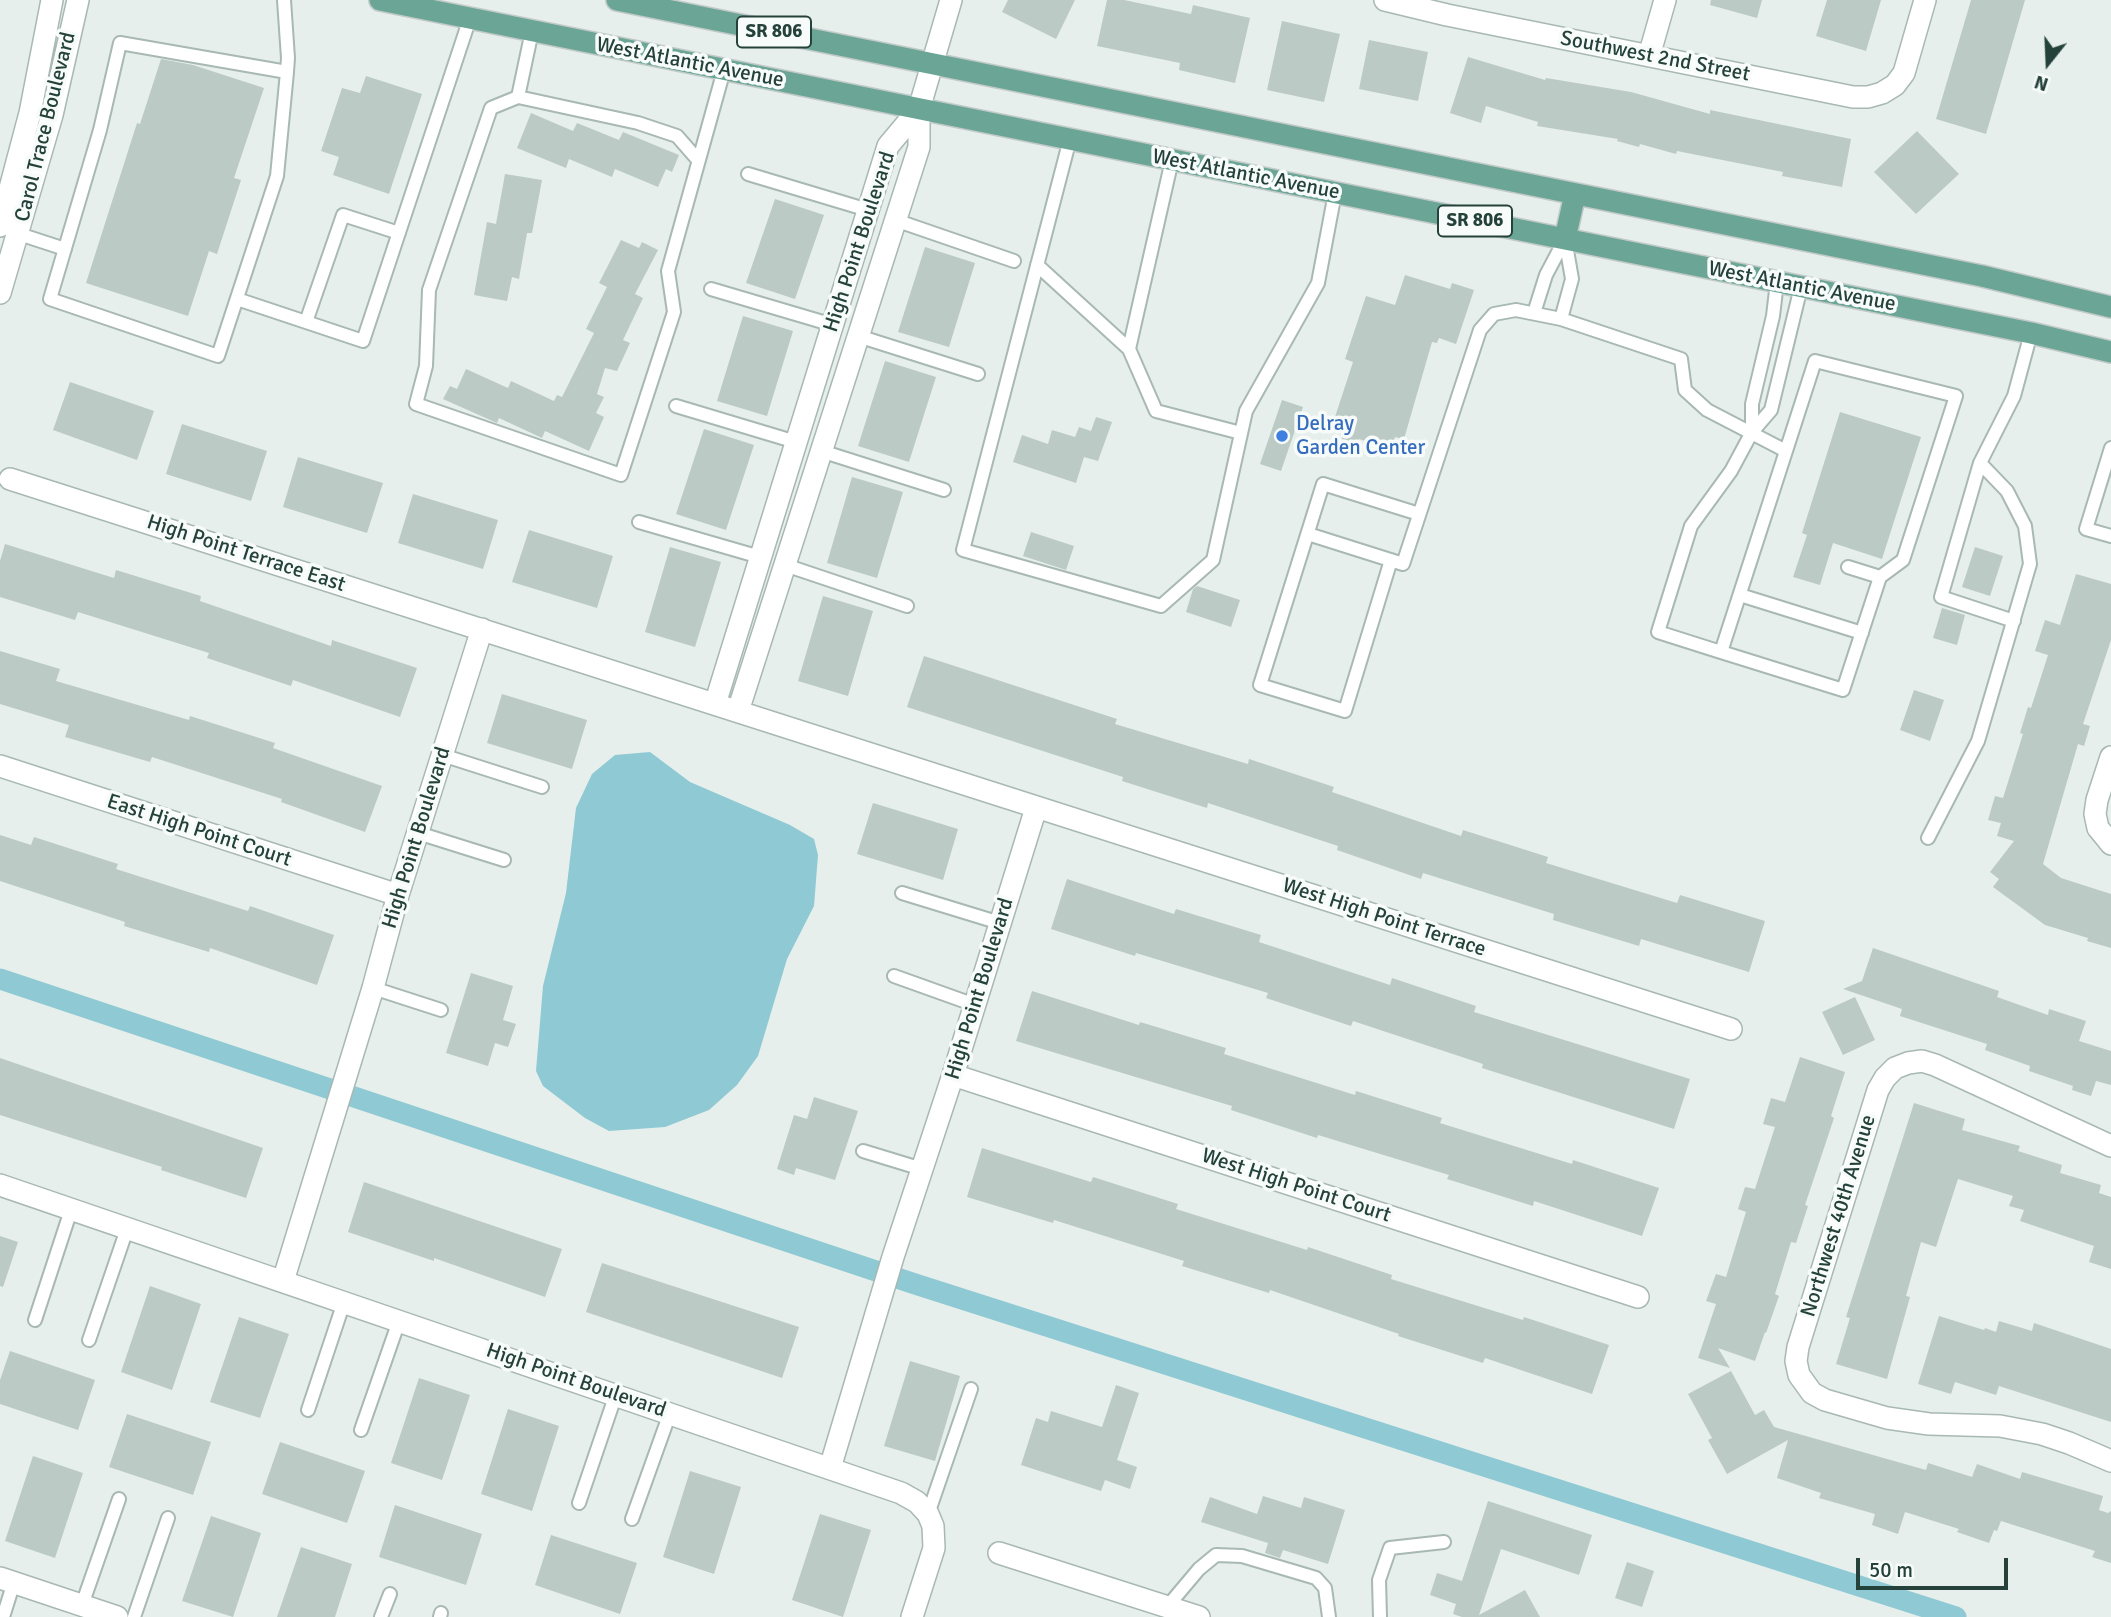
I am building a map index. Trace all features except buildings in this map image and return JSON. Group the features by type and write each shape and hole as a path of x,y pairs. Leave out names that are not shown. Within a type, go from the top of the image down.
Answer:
{"main road":[{"name":"West Atlantic Avenue","path":"380,0 2031,333 2111,352"},
{"name":"SR 806","path":"617,0 1982,275 2111,307"},
{"path":"1565,239 1575,194"}],"street":[{"name":"Carol Trace Boulevard","path":"0,293 6,229 52,0"},
{"name":"Carol Trace Boulevard","path":"6,229 52,115 78,0"},
{"path":"919,109 951,0"},
{"name":"Southwest 2nd Street","path":"1385,0 1447,15 1853,97 1882,93 1895,85 1904,73 1925,0"},
{"path":"1649,56 1665,0"},
{"name":"High Point Boulevard","path":"715,704 888,146 919,109"},
{"name":"High Point Boulevard","path":"738,711 919,147 919,109"},
{"name":"High Point Terrace East","path":"10,478 481,629"},
{"path":"481,629 1036,808"},
{"name":"High Point Boulevard","path":"283,1281 373,988 398,895 481,629"},
{"path":"2111,757 2095,814 2098,828 2111,844"},
{"name":"East High Point Court","path":"0,766 398,895"},
{"name":"High Point Boulevard","path":"830,1468 893,1257 1036,808"},
{"name":"West High Point Terrace","path":"1036,808 1731,1029"},
{"name":"Northwest 40th Avenue","path":"2111,1146 1935,1065 1922,1061 1895,1068 1878,1090 1798,1347 1796,1361 1799,1375 1812,1393 1825,1400 1886,1418 1929,1424 2000,1426 2042,1434 2111,1461"},
{"name":"West High Point Court","path":"953,1075 1638,1297"},
{"name":"High Point Boulevard","path":"0,1185 830,1468 901,1493 922,1508"},
{"path":"912,1617 934,1548 933,1526 922,1508"},
{"path":"999,1553 1161,1609 1199,1617"},
{"path":"7,1580 117,1617"}],"lane":[{"path":"284,0 288,39 287,72 277,176 218,356 50,299 100,130 120,43 287,72"},
{"path":"237,299 363,341 470,18"},
{"path":"518,97 532,31"},
{"path":"698,160 677,136 638,123 518,97 491,108 429,290 426,366 416,404 621,475 674,312 668,271 724,70"},
{"path":"1070,139 963,550 1161,606 1213,561 1246,411 1318,283 1335,193"},
{"path":"1129,349 1172,160"},
{"path":"748,174 868,210"},
{"path":"306,322 343,215 399,233"},
{"path":"895,220 1014,261"},
{"path":"6,229 65,249"},
{"path":"1535,313 1546,275 1565,239"},
{"path":"1561,319 1572,279 1565,239"},
{"path":"1037,265 1129,349 1156,411 1241,433"},
{"path":"1752,432 1752,404 1773,316 1777,282"},
{"path":"1721,652 1815,361 1955,396 1903,561 1880,577 1843,690 1721,652 1658,632 1691,526 1731,471 1752,432 1771,410 1801,287"},
{"path":"711,289 833,324"},
{"path":"1308,534 1403,564 1479,330 1494,314 1504,310 1561,319 1681,359 1685,390 1707,410 1786,451"},
{"path":"2014,621 1941,597 1980,463 2014,396 2031,333"},
{"path":"858,336 978,373"},
{"path":"676,407 796,442"},
{"path":"2111,448 2087,528 2111,536"},
{"path":"821,451 944,490"},
{"path":"1928,838 1978,741 2030,565 2025,526 2007,491 1980,463"},
{"path":"1391,560 1345,711 1260,685 1323,484 1419,514"},
{"path":"639,522 760,557"},
{"path":"785,565 907,606"},
{"path":"1848,567 1880,577"},
{"path":"1740,595 1862,633"},
{"path":"442,755 542,787"},
{"path":"418,833 503,860"},
{"path":"902,893 1000,923"},
{"path":"894,976 975,1005"},
{"path":"373,988 441,1010"},
{"path":"863,1151 922,1169"},
{"path":"35,1320 71,1210"},
{"path":"89,1340 127,1228"},
{"path":"308,1410 344,1302"},
{"path":"361,1430 399,1321"},
{"path":"922,1508 971,1389"},
{"path":"579,1503 615,1394"},
{"path":"632,1518 670,1413"},
{"path":"82,1605 119,1499"},
{"path":"134,1617 168,1518"},
{"path":"1380,1617 1379,1580 1390,1548 1444,1542"},
{"path":"1161,1609 1216,1555 1242,1556 1316,1578 1325,1588 1329,1617"},
{"path":"2,1617 7,1580"},
{"path":"382,1617 390,1594"}],"water":[{"path":"650,752 690,782 790,825 814,839 818,855 814,906 787,959 758,1056 737,1085 709,1110 665,1127 609,1131 585,1118 543,1086 536,1071 543,986 566,893 576,808 592,774 615,755"}],"waterway":[{"path":"0,979 912,1283 1956,1617"}],"place":[{"name":"Delray Garden Center","path":"1282,436"}]}
